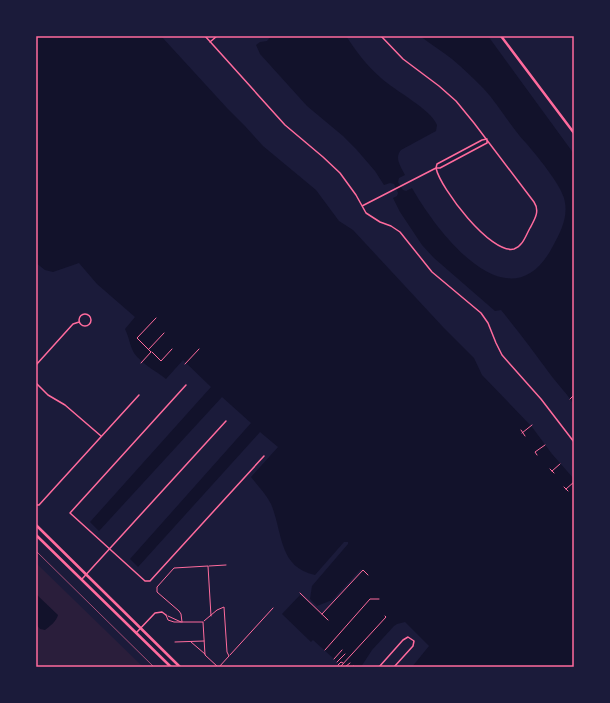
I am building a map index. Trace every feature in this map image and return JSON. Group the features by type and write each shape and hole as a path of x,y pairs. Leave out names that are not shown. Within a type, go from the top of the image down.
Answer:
{"main road":[{"path":"501,36 574,133"},
{"path":"36,525 180,667"},
{"path":"36,535 171,667"}],"street":[{"path":"205,36 286,124 324,156 340,173 368,216 400,232 432,272 481,313 488,323 502,355 541,399 574,442"},
{"path":"210,42 217,36"},
{"path":"381,36 403,59 456,101 487,139 537,206 536,216 519,246 511,249 503,248 482,233 454,201 438,175 436,168 437,164 482,140 487,139"},
{"path":"362,206 485,144 487,139"},
{"path":"36,365 73,324 78,322 79,317 82,314 89,315 91,318 91,323 86,327 82,326 78,322"},
{"path":"36,383 48,395 65,405 101,436"},
{"path":"186,385 70,513 145,581 150,581 264,456"},
{"path":"36,505 39,505 139,395"},
{"path":"82,579 226,421"},
{"path":"136,632 155,613 162,612 166,615"},
{"path":"379,667 403,640 408,637 410,638 414,641 413,646 394,667"}],"lane":[{"path":"182,622 179,611 157,592 156,587 174,568 226,565"},
{"path":"208,566 211,616"},
{"path":"166,615 168,620 171,621 203,622 217,610 224,607 227,652 229,656"},
{"path":"190,641 219,667 273,608"},
{"path":"166,615 182,622"},
{"path":"203,622 205,655"},
{"path":"175,642 204,641"}],"path":[{"path":"156,318 137,338 161,361 172,349"},
{"path":"149,349 164,333"},
{"path":"185,364 199,349"},
{"path":"141,363 152,352"},
{"path":"570,399 574,395"},
{"path":"522,433 532,425"},
{"path":"520,430 524,436"},
{"path":"537,455 535,452 545,445"},
{"path":"552,471 560,464"},
{"path":"550,469 554,473"},
{"path":"566,489 574,482"},
{"path":"564,486 568,491"},
{"path":"322,614 363,570 368,575"},
{"path":"300,593 328,620"},
{"path":"324,650 370,600 379,599"},
{"path":"341,666 386,617 385,616"},
{"path":"334,659 342,650"},
{"path":"337,662 345,654"},
{"path":"338,665 341,662 344,663"},
{"path":"346,667 350,663"}],"shaded area":[{"path":"36,36 161,36 263,146 316,190 339,221 353,230 443,327 474,358 482,375 532,427 552,454 574,479 574,667 412,667 429,646 405,622 394,626 372,650 361,667 343,667 313,640 311,642 282,614 300,595 322,614 362,571 361,569 332,600 317,606 310,599 312,586 348,544 348,542 344,542 315,575 303,571 294,564 288,556 280,537 271,504 251,477 278,447 260,432 138,567 130,559 251,423 222,397 99,531 90,522 211,387 183,360 166,379 141,361 131,347 125,329 135,317 97,284 79,263 53,272 45,270 36,263"},
{"path":"271,36 346,36 362,58 376,73 387,83 428,113 437,125 436,131 401,150 398,159 405,175 399,178 398,182 403,190 406,191 412,188 423,207 456,248 476,265 496,276 516,278 536,269 553,246 565,217 566,211 564,198 558,184 547,169 483,88 452,59 420,36 488,36 574,154 574,405 501,310 495,311 434,258 422,245 400,212 393,198 397,196 398,193 394,184 390,183 384,185 375,171 356,149 307,106 260,54 256,45 260,42 267,41"},
{"path":"36,563 142,666 143,667 36,667"},
{"path":"36,594 58,615 54,622 45,630 40,629 36,624"}],"railway":[{"path":"36,551 154,667"}]}
